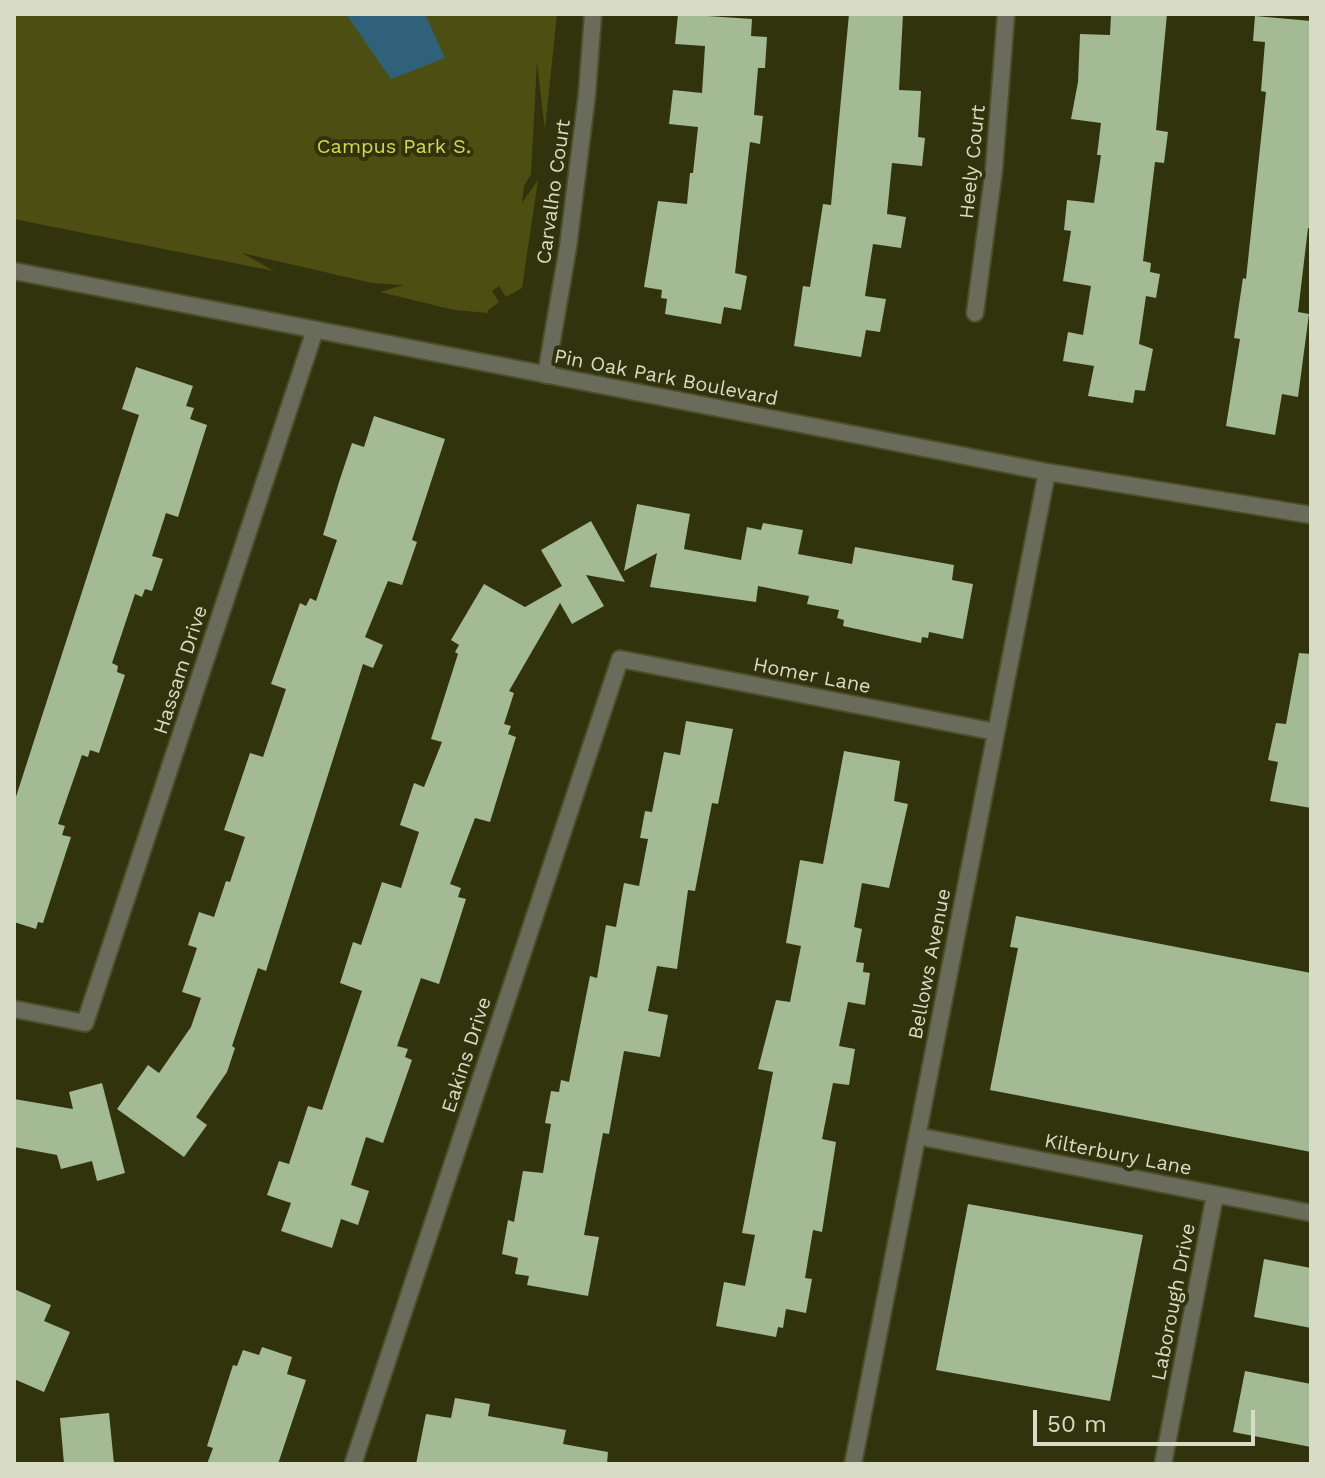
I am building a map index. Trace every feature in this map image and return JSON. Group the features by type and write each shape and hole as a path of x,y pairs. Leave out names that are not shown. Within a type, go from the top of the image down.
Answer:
{"street":[{"name":"Carvalho Court","path":"546,375 572,217 593,14"},
{"name":"Heely Court","path":"975,313 994,169 1006,14"},
{"name":"Pin Oak Park Boulevard","path":"14,271 1047,472 1311,515"},
{"name":"Hassam Drive","path":"14,1009 85,1023 315,330"},
{"name":"Bellows Avenue","path":"853,1464 1047,472"},
{"name":"Homer Lane","path":"620,659 996,732"},
{"name":"Eakins Drive","path":"353,1464 620,659"},
{"name":"Kilterbury Lane","path":"917,1136 1311,1213"},
{"name":"Laborough Drive","path":"1163,1464 1215,1195"}],"green space":[{"name":"Campus Park S.","path":"14,14 557,14 545,130 537,62 531,174 524,186 522,203 538,180 522,288 506,297 499,286 492,291 499,302 487,311 489,313 454,310 380,292 404,285 372,283 242,253 274,271 14,219"}],"water":[{"path":"346,14 425,14 445,58 391,79"}],"building":[{"path":"678,14 752,19 751,36 767,37 765,68 758,68 754,115 763,116 760,144 750,142 735,273 747,276 741,310 724,307 721,324 665,314 667,299 661,298 662,290 644,287 658,201 687,204 690,173 693,173 698,127 669,124 673,90 702,93 705,46 675,44"},
{"path":"849,14 903,14 899,90 921,91 918,137 925,138 922,166 892,163 887,214 906,217 901,248 873,244 865,296 886,299 880,332 866,330 861,357 794,346 803,286 810,287 823,204 831,205"},
{"path":"1111,14 1167,14 1156,130 1168,132 1164,163 1155,162 1143,261 1151,263 1150,272 1160,274 1156,298 1146,296 1139,344 1153,349 1145,391 1135,390 1133,403 1088,396 1094,366 1063,361 1068,332 1083,335 1091,286 1063,281 1071,231 1064,230 1067,200 1094,203 1101,155 1097,155 1101,123 1071,119 1078,82 1080,34 1110,35"},
{"path":"1255,16 1311,21 1311,228 1308,228 1298,312 1309,314 1298,397 1282,394 1275,435 1226,426 1240,339 1234,338 1243,278 1246,279 1266,92 1261,91 1265,42 1253,41"},
{"path":"136,367 193,386 186,406 194,408 190,419 207,425 178,517 166,513 152,556 163,559 152,591 145,589 142,597 135,594 112,663 118,666 117,672 125,675 99,753 90,750 88,757 82,755 58,824 65,826 62,835 71,837 43,923 38,922 36,929 14,922 14,803 139,415 122,409"},
{"path":"374,416 445,439 412,540 417,542 402,585 388,581 365,637 383,645 373,668 363,664 266,971 258,968 232,1046 235,1048 227,1072 196,1117 207,1125 184,1157 117,1109 148,1065 159,1073 191,1027 201,998 182,992 197,948 188,945 199,912 214,917 226,881 230,882 245,837 224,830 250,753 263,757 286,689 271,684 300,603 306,606 310,598 316,601 337,540 323,535 339,482 352,443 364,447"},
{"path":"637,504 690,514 684,549 741,560 747,527 761,530 763,523 803,530 798,554 852,564 855,547 954,565 952,580 973,584 963,639 929,632 928,638 922,637 921,643 843,626 844,620 837,618 839,610 807,604 809,596 758,586 756,602 650,587 657,553 624,571"},
{"path":"591,521 625,582 586,575 604,606 572,624 560,603 509,691 514,693 504,724 511,726 508,734 516,737 490,822 475,818 450,884 461,888 458,897 466,899 439,984 421,978 397,1046 408,1049 405,1057 412,1060 383,1143 366,1137 351,1185 369,1191 358,1225 341,1219 332,1248 281,1231 291,1203 267,1195 279,1161 289,1164 308,1106 322,1110 362,991 340,983 353,942 361,945 382,882 401,888 419,832 400,825 414,783 424,787 442,742 431,739 458,654 455,652 459,645 451,640 484,584 525,607 562,586 541,550"},
{"path":"1299,653 1311,654 1311,808 1270,801 1278,762 1268,760 1276,723 1286,724"},
{"path":"686,721 733,729 718,804 712,803 695,891 688,890 677,969 657,966 648,1011 668,1015 660,1057 624,1051 609,1134 603,1133 584,1235 599,1237 588,1296 527,1285 529,1276 515,1274 518,1258 502,1254 508,1220 514,1222 523,1171 543,1173 551,1124 545,1123 551,1091 559,1092 561,1080 569,1082 590,976 597,978 606,925 616,927 624,883 639,886 648,839 640,838 645,811 652,812 664,752 680,755"},
{"path":"844,751 900,761 894,801 908,804 889,888 862,883 854,927 862,929 856,962 864,963 863,972 870,973 865,1005 848,1002 839,1046 855,1049 849,1085 833,1083 822,1139 836,1142 822,1232 813,1230 805,1278 812,1279 806,1313 786,1309 783,1328 778,1327 776,1337 716,1326 724,1282 745,1286 755,1235 742,1233 773,1072 758,1069 776,1000 790,1002 801,946 786,943 800,860 823,864"},
{"path":"1016,916 1311,973 1311,1152 990,1090 1018,948 1010,947"},
{"path":"102,1083 125,1173 97,1181 92,1161 61,1169 57,1155 14,1147 14,1099 73,1109 69,1092"},
{"path":"968,1204 1143,1235 1110,1401 936,1370"},
{"path":"1264,1259 1311,1268 1311,1328 1254,1317"},
{"path":"14,1289 51,1305 44,1321 70,1332 44,1392 14,1379"},
{"path":"262,1347 292,1357 287,1374 306,1380 278,1464 207,1464 213,1448 207,1446 233,1365 237,1366 243,1350 259,1355"},
{"path":"1245,1371 1311,1384 1311,1447 1233,1432"},
{"path":"455,1398 490,1404 488,1416 566,1430 563,1444 608,1452 607,1464 416,1464 426,1414 451,1418"},
{"path":"109,1413 114,1464 64,1464 60,1418"}]}
